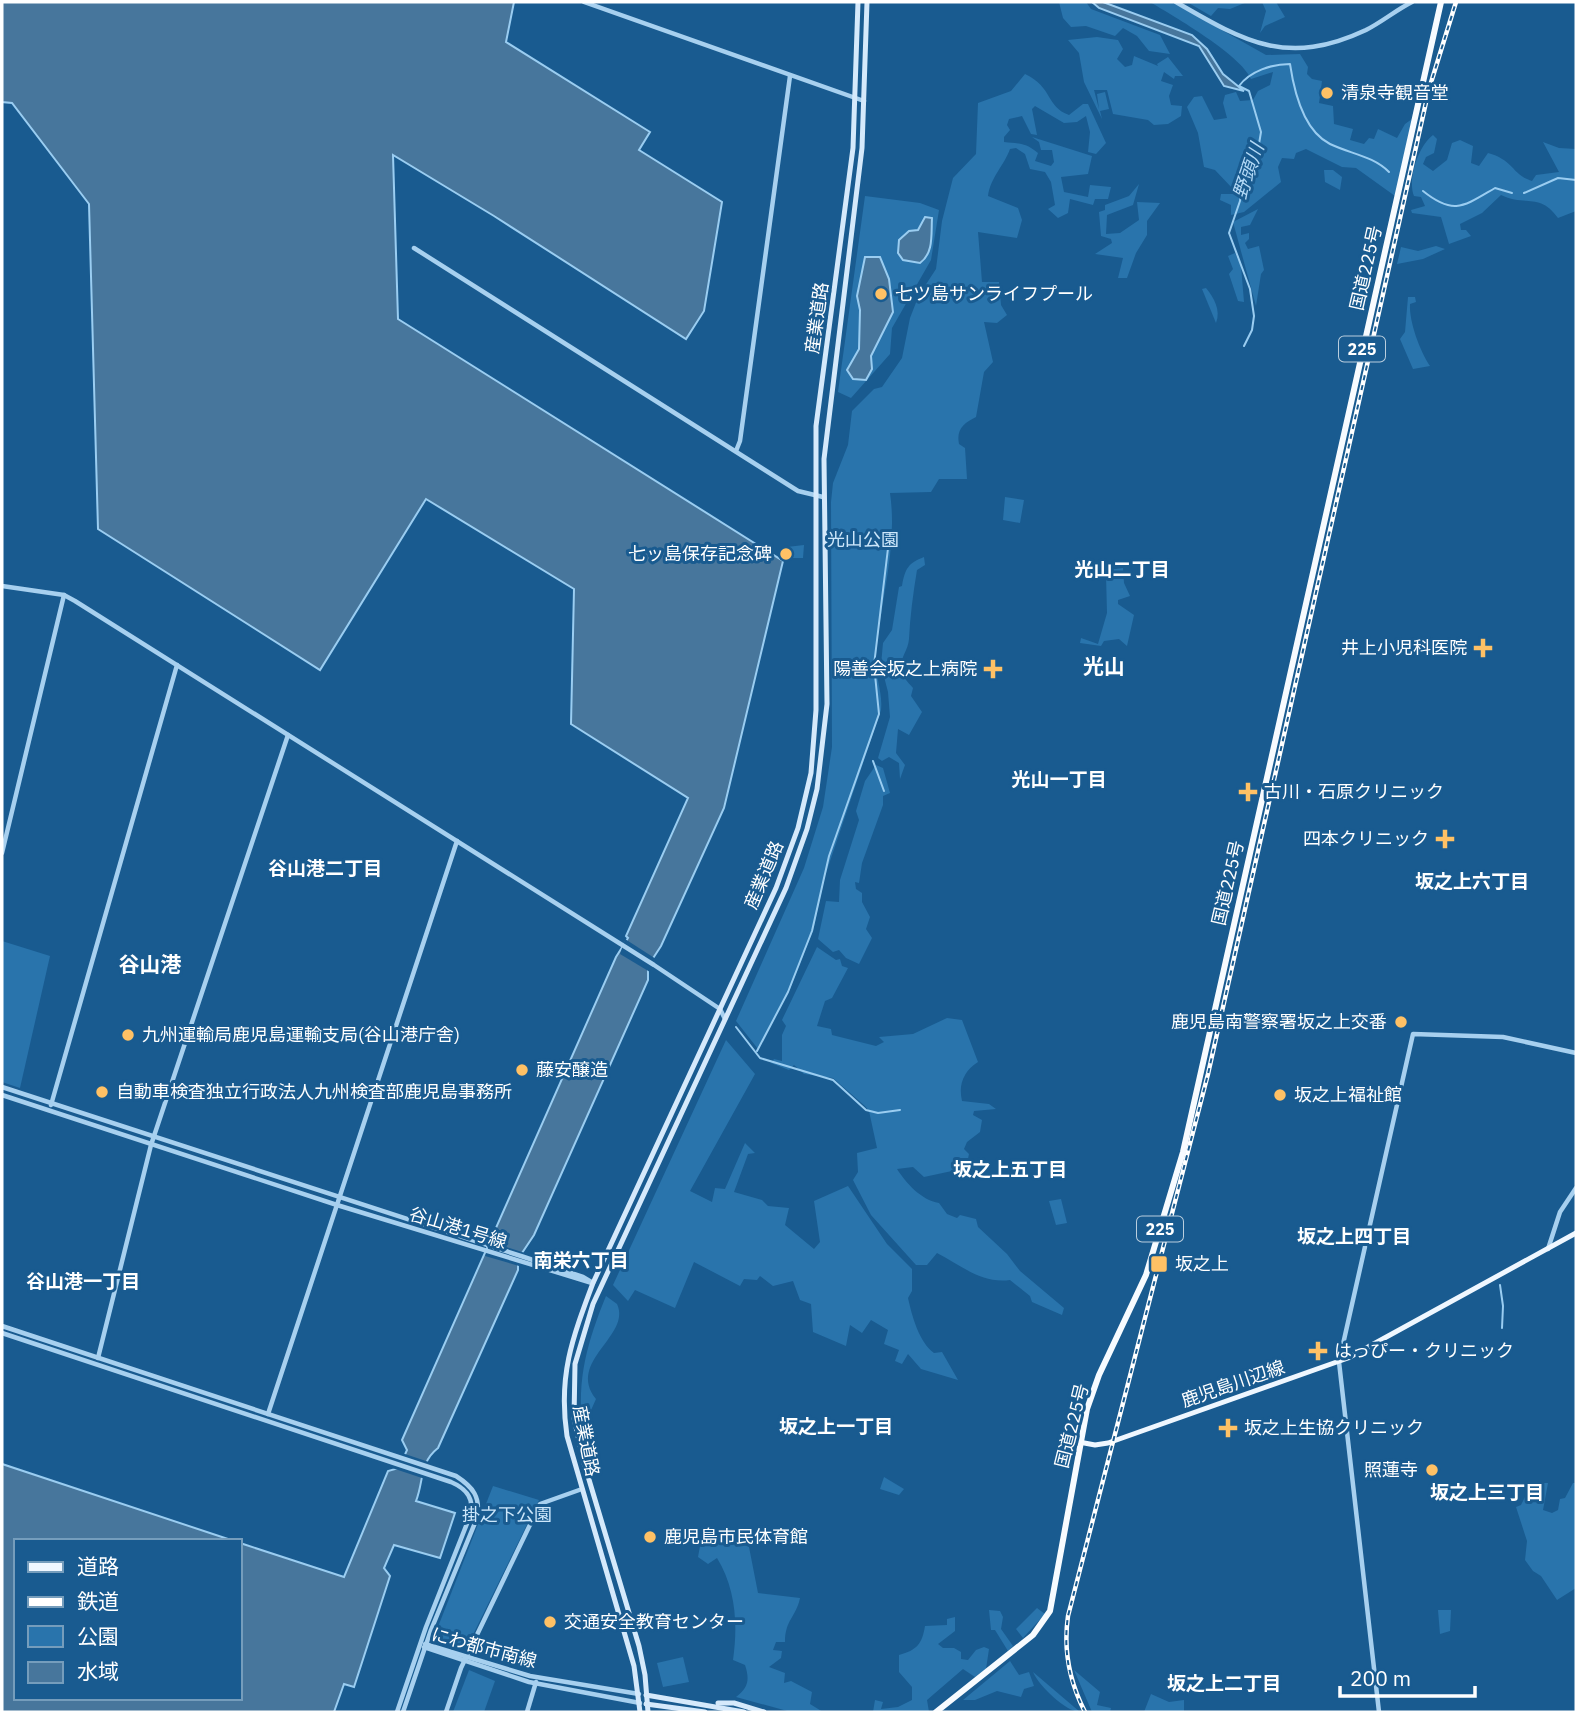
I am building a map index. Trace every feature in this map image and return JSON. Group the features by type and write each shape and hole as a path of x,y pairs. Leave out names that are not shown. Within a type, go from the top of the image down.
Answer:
{"highway":[{"name":"国道225号","path":"936,1712 1033,1635 1048,1618 1079,1442 1099,1375 1146,1275 1183,1152 1441,2"}],"main road":[{"name":"産業道路","path":"640,1712 634,1666 582,1489 565,1420 564,1377 574,1331 593,1283 786,863 811,773 816,710 816,426 851,169 858,2"},
{"name":"産業道路","path":"648,1712 639,1646 579,1445 572,1404 573,1377 583,1332 593,1304 726,1021 798,859 817,789 827,704 823,497 826,429 860,170 867,2"},
{"name":"鹿児島川辺線","path":"1079,1442 1095,1445 1108,1443 1339,1362 1576,1233"},
{"path":"639,1694 744,1712"},
{"path":"640,1703 705,1712"},
{"path":"701,1703 734,1703 764,1712"}],"street":[{"path":"584,2 864,101"},
{"path":"1176,2 1246,41 1276,48 1300,49 1343,40 1373,26 1412,2"},
{"path":"736,451 740,441 790,76"},
{"path":"414,248 798,491 823,497"},
{"path":"2,586 64,595 654,965 720,1009 726,1021"},
{"path":"2,853 64,595"},
{"path":"49,1111 177,665"},
{"path":"98,1358 151,1145 288,735"},
{"path":"268,1414 457,841"},
{"path":"1379,1712 1339,1362 1413,1034 1503,1037 1576,1053"},
{"name":"谷山港1号線","path":"2,1087 338,1202"},
{"name":"谷山港1号線","path":"2,1095 151,1145 593,1283"},
{"path":"1548,1249 1560,1212 1576,1188"},
{"path":"2,1326 268,1414 395,1460"},
{"path":"2,1333 466,1482 472,1488 479,1508 397,1712"},
{"path":"446,1712 465,1659 540,1504 582,1489"},
{"path":"403,1712 424,1646"},
{"name":"にわ都市南線","path":"424,1646 537,1680 640,1703"},
{"path":"527,1712 537,1680"},
{"name":"にわ都市南線","path":"537,1680 639,1694"}],"green space":[{"path":"1059,2 1086,2 1091,9 1160,35 1170,54 1149,51 1137,36 1123,28 1115,36 1086,26 1071,27 1063,18"},
{"path":"1150,2 1172,2 1266,55 1300,54 1308,67 1307,74 1312,79 1322,81 1319,103 1333,106 1334,124 1353,129 1350,140 1364,144 1369,138 1374,139 1378,129 1397,138 1405,124 1412,119 1395,196 1356,168 1342,167 1306,149 1296,153 1294,159 1282,158 1278,167 1281,182 1244,212 1231,215 1231,205 1220,200 1221,194 1233,194 1233,189 1215,170 1204,167 1198,133 1187,107 1194,97 1202,96 1214,120 1227,118 1223,103 1225,95 1236,92 1240,101 1253,100 1258,91 1270,85 1273,72 1251,79 1245,69 1221,48"},
{"path":"1187,2 1247,2 1230,9 1218,8 1211,16"},
{"path":"1262,2 1276,2 1285,17 1265,26 1260,33 1266,11"},
{"path":"1097,37 1118,40 1123,49 1117,59 1125,67 1132,65 1134,56 1158,66 1157,64 1168,57 1183,76 1175,76 1174,79 1164,72 1161,81 1173,85 1169,96 1171,105 1182,106 1181,116 1168,124 1154,125 1148,120 1113,114 1107,90 1094,90 1099,109 1097,94 1105,92 1109,109 1100,111 1102,119 1084,82 1079,53 1068,40"},
{"name":"光山公園","path":"1025,74 1040,85 1056,107 1069,115 1083,104 1088,104 1106,143 1096,154 1088,152 1090,132 1086,116 1077,122 1064,123 1035,106 1032,109 1037,135 1031,134 1022,116 1009,119 1007,125 1010,130 1004,137 1004,142 1029,147 1038,153 1035,161 1051,166 1054,162 1052,150 1041,150 1039,142 1032,137 1092,156 1088,174 1061,177 1064,192 1088,197 1090,185 1111,187 1108,199 1095,199 1093,205 1070,199 1068,213 1058,218 1048,209 1055,205 1051,182 1045,172 1030,169 1025,154 1016,148 1010,149 992,183 988,196 1018,208 1022,220 1017,238 978,232 982,282 999,282 1001,305 1007,315 997,323 984,322 993,362 984,372 976,417 965,424 959,434 959,444 965,448 967,479 939,479 931,492 890,493 892,534 876,656 881,710 825,876 813,931 790,989 758,1049 736,1021 804,868 823,807 832,747 831,502 833,483 848,445 852,411 874,389 882,387 902,358 910,318 919,295 936,269 942,221 953,178 976,154 978,103 1011,91"},
{"path":"1433,135 1437,139 1434,153 1426,157 1423,164 1433,171 1447,160 1452,143 1460,140 1473,146 1471,163 1479,166 1488,153 1503,159 1520,175 1532,181 1536,175 1559,172 1543,142 1559,148 1576,149 1576,211 1558,218 1538,202 1501,195 1482,213 1460,224 1461,230 1466,230 1471,236 1449,244 1441,217 1412,213 1411,210 1425,206 1421,197 1414,196 1413,172 1423,146"},
{"path":"1324,170 1333,170 1342,177 1340,190 1325,182"},
{"path":"1139,184 1133,205 1107,215 1106,234 1120,233 1139,220 1137,202 1160,203 1147,221 1147,235 1136,253 1127,278 1118,278 1123,258 1095,254 1112,243 1111,239 1101,236 1099,212 1105,210 1105,205 1129,196"},
{"name":"七ツ島サンライフプール","path":"865,196 920,203 939,210 931,260 892,328 890,354 851,398 838,392"},
{"path":"1258,209 1250,225 1241,227 1241,235 1249,233 1249,239 1245,243 1248,249 1259,246 1264,270 1256,306 1233,222"},
{"path":"1436,246 1445,249 1423,259 1397,264 1401,247 1418,251"},
{"path":"1235,253 1241,266 1244,302 1238,301 1229,274 1233,269 1228,256"},
{"path":"1206,288 1216,304 1216,323 1202,289"},
{"path":"1408,297 1415,297 1416,302 1410,304 1411,319 1419,345 1430,366 1413,369 1400,339 1405,332"},
{"path":"1005,497 1024,500 1020,523 1003,520"},
{"path":"804,545 803,558 786,558 780,553 787,547"},
{"path":"924,557 925,565 917,570 908,643 901,665 905,679 913,688 911,696 922,712 909,735 898,729 896,753 905,765 900,779 899,763 889,757 882,761 878,758 890,717 888,692 881,665 883,643 892,630 899,587 902,586 906,571 911,564"},
{"path":"1123,568 1124,583 1130,596 1118,600 1118,604 1134,615 1127,646 1119,639 1104,641 1101,646 1080,643 1081,638 1098,644 1107,613 1106,575 1108,570"},
{"path":"876,765 883,768 890,793 883,796 883,805 862,863 859,883 855,882 856,889 862,893 862,902 870,917 866,929 872,938 859,964 846,958 839,950 833,952 818,939 826,901 839,902 840,880 859,820 856,811 865,781"},
{"path":"2,941 50,956 20,1088 2,1082"},
{"path":"817,947 836,960 840,959 842,966 848,968 832,998 825,1001 817,1026 831,1029 832,1035 876,1046 884,1042 879,1037 913,1034 947,1018 962,1020 978,1062 963,1078 962,1101 989,1104 996,1109 974,1111 973,1115 982,1120 980,1132 967,1142 964,1149 969,1154 966,1168 924,1177 913,1167 897,1169 915,1190 939,1203 947,1214 957,1218 960,1215 976,1219 978,1227 1007,1254 1020,1271 1064,1308 1062,1315 1032,1302 1030,1296 1010,1280 981,1277 937,1253 927,1265 916,1265 871,1215 853,1180 858,1172 857,1153 877,1148 869,1111 833,1078 804,1074 794,1065 789,1070 771,1063 774,1059 782,1061 782,1035 786,1026 782,1020"},
{"path":"726,1040 755,1074 690,1191 712,1202 715,1188 725,1189 745,1143 755,1153 748,1154 734,1192 762,1200 768,1206 789,1208 785,1225 814,1249 820,1242 814,1201 848,1186 887,1244 912,1269 912,1291 908,1298 917,1328 934,1353 942,1352 958,1380 921,1369 908,1354 902,1364 895,1361 899,1350 884,1344 888,1330 871,1320 862,1333 850,1325 846,1346 813,1332 811,1304 800,1300 793,1281 773,1286 760,1276 757,1280 744,1279 740,1286 694,1262 675,1308 635,1290 628,1301 613,1285"},
{"path":"1061,1199 1067,1223 1056,1225 1049,1201"},
{"path":"606,1296 617,1304 619,1316 616,1327 593,1361 589,1373 589,1385 596,1399 583,1428 582,1377 594,1328"},
{"path":"884,1477 904,1489 899,1495 880,1489"},
{"path":"1540,1483 1548,1483 1543,1510 1552,1513 1558,1510 1560,1499 1565,1498 1573,1483 1576,1483 1576,1588 1557,1600 1541,1576 1533,1571 1525,1560 1527,1541 1516,1507 1521,1505 1525,1497 1537,1495"},
{"name":"掛之下公園","path":"493,1486 539,1500 467,1647 441,1642 436,1632"},
{"path":"711,1538 718,1544 728,1538 749,1547 758,1593 800,1598 789,1623 785,1642 776,1642 773,1650 782,1651 781,1658 769,1667 785,1673 784,1683 791,1681 812,1692 810,1704 823,1712 791,1712 736,1697 747,1683 747,1675 745,1665 733,1660 735,1621 732,1595 717,1558 708,1564 698,1557 700,1546"},
{"path":"1037,1608 1045,1614 1023,1638 1016,1629"},
{"path":"989,1610 1000,1611 1003,1617 1001,1629 1013,1646 1008,1651 995,1630 991,1630"},
{"path":"1438,1610 1451,1610 1450,1631 1440,1634"},
{"path":"955,1617 955,1631 938,1644 943,1648 954,1648 961,1652 961,1659 968,1660 976,1650 984,1647 989,1649 986,1669 975,1677 963,1669 927,1700 929,1712 873,1712 875,1700 883,1702 881,1709 898,1707 912,1700 912,1687 899,1672 899,1655 918,1645 925,1626 947,1625 947,1619"},
{"path":"683,1657 689,1682 663,1687 657,1663"},
{"path":"1010,1661 1019,1675 1029,1672 1034,1686 1024,1689 1021,1697 997,1691 975,1700 963,1700"},
{"path":"469,1670 495,1681 484,1712 453,1712"},
{"path":"1074,1670 1100,1692 1097,1705 1111,1708 1110,1712 1092,1712"},
{"path":"1033,1672 1080,1712 1068,1708 1054,1697"},
{"path":"1151,1694 1169,1702 1184,1700 1184,1711 1144,1712"}],"water":[{"path":"2,2 514,2 506,42 650,132 639,150 722,202 704,311 686,339 393,155 398,319 783,561 724,808 661,946 648,966 648,980 534,1235 518,1259 518,1270 438,1448 425,1466 416,1501 455,1513 440,1558 394,1545 384,1568 390,1576 354,1687 344,1684 334,1712 2,1712 2,1464 228,1539 14,1539 14,1700 242,1700 242,1544 344,1577 388,1471 399,1468 407,1450 402,1440 616,957 628,938 626,936 688,798 571,724 574,589 426,499 320,670 98,529 89,204 12,103 2,102"},
{"path":"1092,2 1103,2 1192,35 1207,49 1223,74 1244,91 1224,86 1199,46 1099,8"},
{"path":"925,217 932,218 928,254 920,263 903,260 898,253 899,240 909,231 918,230"},
{"path":"865,257 880,257 889,279 893,312 871,356 872,369 866,380 853,379 847,370 859,349 860,310 857,296"}],"pier":[{"path":"625,939 656,959 650,972 620,954"},
{"path":"491,1242 525,1253 519,1266 485,1256"},
{"path":"402,1453 429,1462 425,1479 392,1468"}],"waterway":[{"name":"野頭川","path":"1244,346 1252,330 1254,316 1250,289 1229,233 1240,201 1243,176 1259,144 1261,132 1249,91 1239,86 1262,69 1290,64 1298,98 1313,130 1330,144 1369,159 1389,172"},
{"path":"1524,193 1558,178 1576,180"},
{"path":"1423,191 1451,206 1475,200 1495,188 1512,193"},
{"path":"757,1051 788,992 812,931 829,856 879,714 874,665 889,540 886,537"},
{"path":"873,761 884,791"},
{"path":"736,1027 760,1058 833,1080 866,1110 878,1113 900,1110"},
{"path":"1500,1285 1502,1328"}],"railway":[{"path":"1085,1712 1069,1666 1066,1641 1068,1616 1208,1074 1429,89 1456,2"}],"place":[{"name":"清泉寺観音堂","path":"1327,93"},
{"name":"七ツ島サンライフプール","path":"881,294"},
{"name":"七ッ島保存記念碑","path":"786,554"},
{"name":"井上小児科医院","path":"1483,648"},
{"name":"陽善会坂之上病院","path":"993,669"},
{"name":"古川・石原クリニック","path":"1248,792"},
{"name":"四本クリニック","path":"1445,839"},
{"name":"鹿児島南警察署坂之上交番","path":"1401,1022"},
{"name":"九州運輸局鹿児島運輸支局(谷山港庁舎)","path":"128,1035"},
{"name":"藤安醸造","path":"522,1070"},
{"name":"自動車検査独立行政法人九州検査部鹿児島事務所","path":"102,1092"},
{"name":"坂之上福祉館","path":"1280,1095"},
{"name":"坂之上","path":"1159,1264"},
{"name":"はっぴー・クリニック","path":"1318,1351"},
{"name":"坂之上生協クリニック","path":"1228,1428"},
{"name":"照蓮寺","path":"1432,1470"},
{"name":"鹿児島市民体育館","path":"650,1537"},
{"name":"交通安全教育センター","path":"550,1622"}],"district":[{"name":"光山二丁目","path":"1122,569"},
{"name":"光山","path":"1104,667"},
{"name":"光山一丁目","path":"1059,779"},
{"name":"谷山港二丁目","path":"325,868"},
{"name":"坂之上六丁目","path":"1472,881"},
{"name":"谷山港","path":"150,965"},
{"name":"坂之上五丁目","path":"1010,1169"},
{"name":"坂之上四丁目","path":"1354,1236"},
{"name":"南栄六丁目","path":"581,1260"},
{"name":"谷山港一丁目","path":"83,1281"},
{"name":"坂之上一丁目","path":"836,1426"},
{"name":"坂之上三丁目","path":"1487,1492"},
{"name":"坂之上二丁目","path":"1224,1683"}]}
